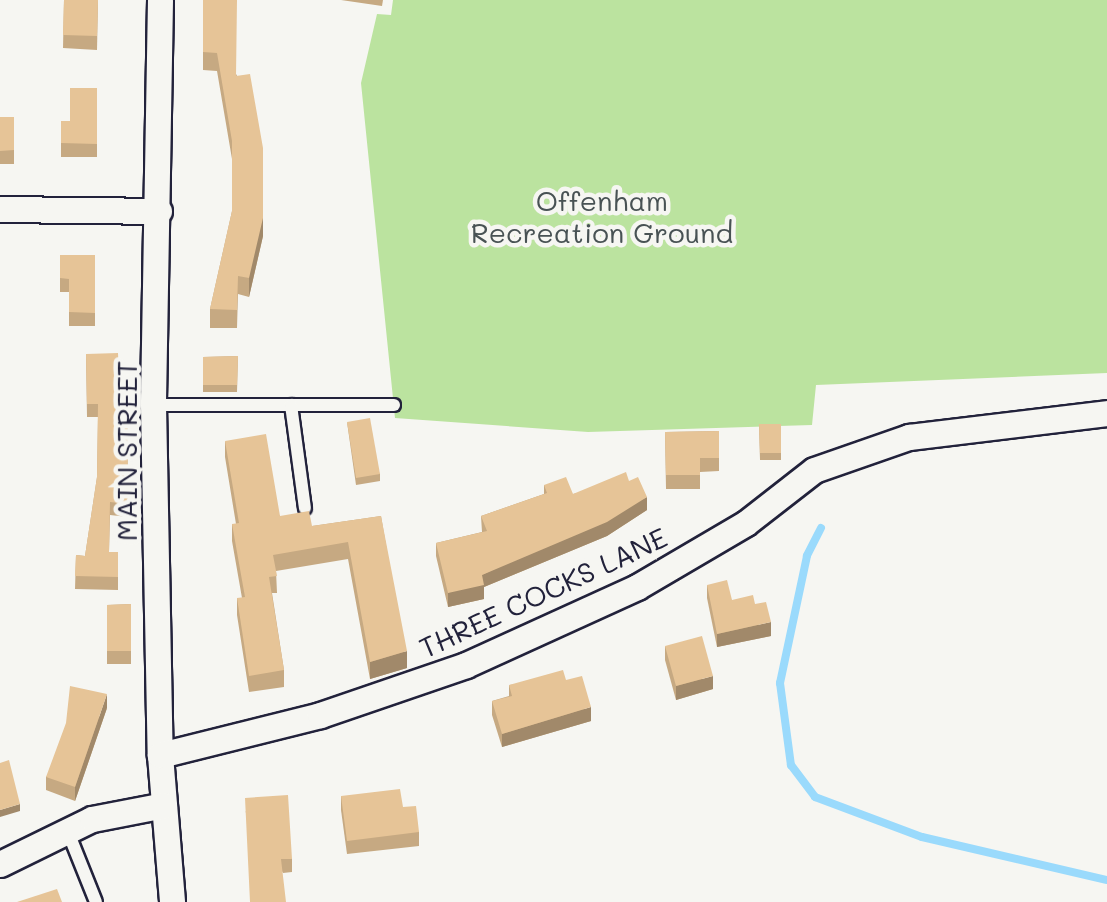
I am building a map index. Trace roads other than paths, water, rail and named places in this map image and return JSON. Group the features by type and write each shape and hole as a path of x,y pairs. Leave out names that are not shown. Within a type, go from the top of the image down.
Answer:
{"street":[{"name":"MAIN STREET","path":"160,0 160,212 154,405 160,754 172,902"},
{"path":"0,209 160,212"},
{"name":"THREE COCKS LANE","path":"160,754 320,715 466,664 636,587 746,523 814,470 909,437 1107,413"},
{"path":"0,864 92,818 164,805"}],"lane":[{"path":"154,405 394,405"},
{"path":"290,405 306,508"},
{"path":"68,832 96,902"}],"waterway":[{"path":"821,528 807,556 780,683 791,765 815,797 922,837 1107,880"}],"park label":[{"name":"Offenham Recreation Ground","path":"602,216"}]}
